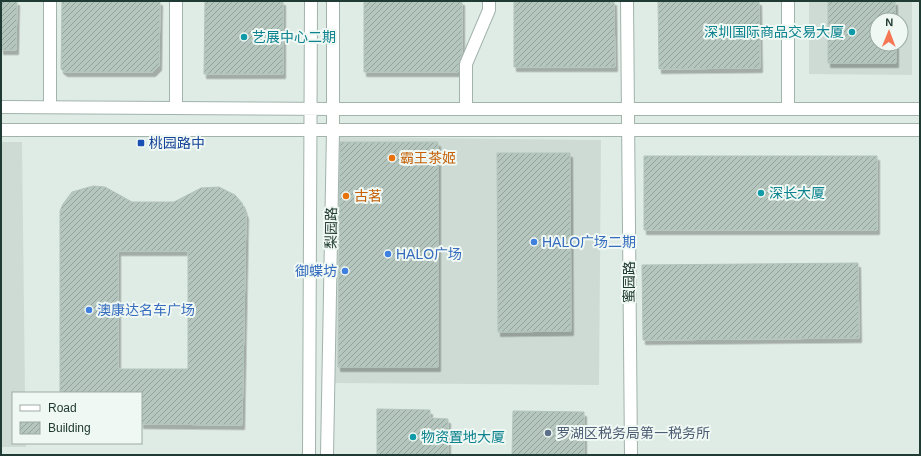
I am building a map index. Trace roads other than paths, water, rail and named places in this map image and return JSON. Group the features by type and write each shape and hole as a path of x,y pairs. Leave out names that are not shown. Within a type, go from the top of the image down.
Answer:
{"street":[{"path":"50,1 50,107"},
{"path":"176,1 176,107"},
{"name":"梨园路","path":"309,455 311,1"},
{"name":"梨园路","path":"327,455 333,131 333,1"},
{"path":"466,108 466,64 489,10 489,1"},
{"name":"蜜园路","path":"627,1 630,455"},
{"path":"788,1 788,109"},
{"path":"1,107 311,109 920,109"},
{"path":"1,130 920,130"}],"place":[{"name":"深圳国际商品交易大厦","path":"852,32"},
{"name":"艺展中心二期","path":"244,37"},
{"name":"桃园路中","path":"141,143"},
{"name":"霸王茶姬","path":"392,158"},
{"name":"深长大厦","path":"761,193"},
{"name":"古茗","path":"346,196"},
{"name":"HALO广场二期","path":"534,242"},
{"name":"HALO广场","path":"388,254"},
{"name":"御蝶坊","path":"345,271"},
{"name":"澳康达名车广场","path":"89,310"},
{"name":"罗湖区税务局第一税务所","path":"548,433"},
{"name":"物资置地大厦","path":"413,437"}]}
